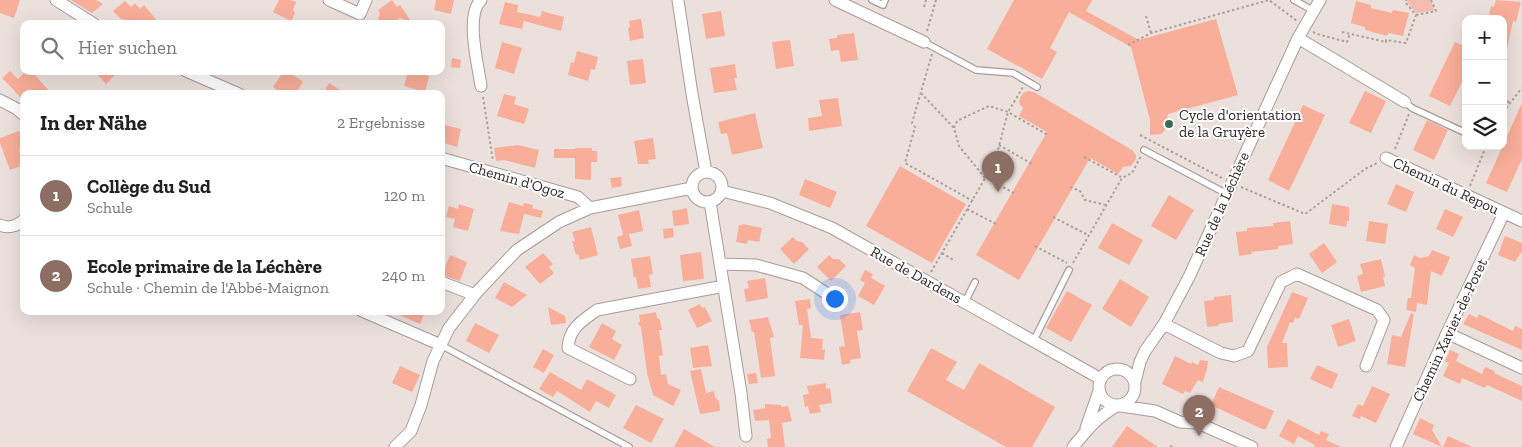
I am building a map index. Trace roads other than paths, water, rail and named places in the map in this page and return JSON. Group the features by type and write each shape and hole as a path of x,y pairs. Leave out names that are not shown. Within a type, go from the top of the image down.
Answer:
{"street":[{"path":"56,0 88,20"},
{"path":"329,0 360,14 366,0"},
{"path":"481,0 476,4 473,21 481,86"},
{"path":"678,0 706,172"},
{"path":"835,0 929,45"},
{"name":"Rue de la Léchère","path":"1136,383 1140,362 1145,351 1164,324 1189,278 1298,38 1320,0"},
{"path":"1298,38 1405,102"},
{"path":"195,75 230,90"},
{"path":"0,100 20,112"},
{"name":"Chemin d'Ogoz","path":"445,159 578,198 590,208"},
{"name":"Chemin du Repou","path":"1389,159 1522,221"},
{"path":"706,172 713,173 722,183 722,191 719,196 710,202 698,199 692,188 696,177 706,172"},
{"path":"395,447 411,431 421,405 433,361 449,328 475,295 517,250 559,222 590,208 692,188"},
{"name":"Rue de Dardens","path":"722,191 770,203 832,228 1101,378"},
{"path":"710,202 746,436"},
{"name":"Chemin Xavier-de-Poret","path":"1396,447 1504,212"},
{"path":"0,225 5,228 20,223"},
{"path":"720,264 756,265 803,278 832,297"},
{"path":"1164,324 1221,353 1234,356 1248,351 1281,282 1297,274 1377,310 1384,320 1366,366"},
{"path":"445,284 475,295"},
{"path":"630,379 568,348 569,337 580,322 597,310 724,286"},
{"path":"371,315 441,345"},
{"path":"1447,333 1522,368"},
{"name":"Rue de la Léchère","path":"1112,369 1124,365 1145,351"},
{"path":"1082,436 1099,391 1101,378 1112,369 1124,370 1130,373 1147,403 1155,411"},
{"path":"1073,447 1100,417 1131,400 1136,390 1136,383"},
{"path":"1099,391 1105,401 1119,406 1155,411 1180,422 1198,423 1252,447"}],"lane":[{"path":"872,0 883,6 885,0"},
{"path":"1294,0 1314,11"},
{"path":"929,45 976,70 1013,73 1037,87"},
{"path":"1405,102 1412,108 1462,130"},
{"path":"1144,150 1226,194"},
{"path":"1034,340 1069,270"},
{"path":"965,302 976,282"},
{"path":"441,345 629,447"}],"place":[{"name":"Cycle d'orientation de la Gruyère","path":"1169,124"},
{"name":"Collège du Sud","path":"998,192"},
{"name":"Ecole primaire de la Léchère","path":"1199,436"}]}
